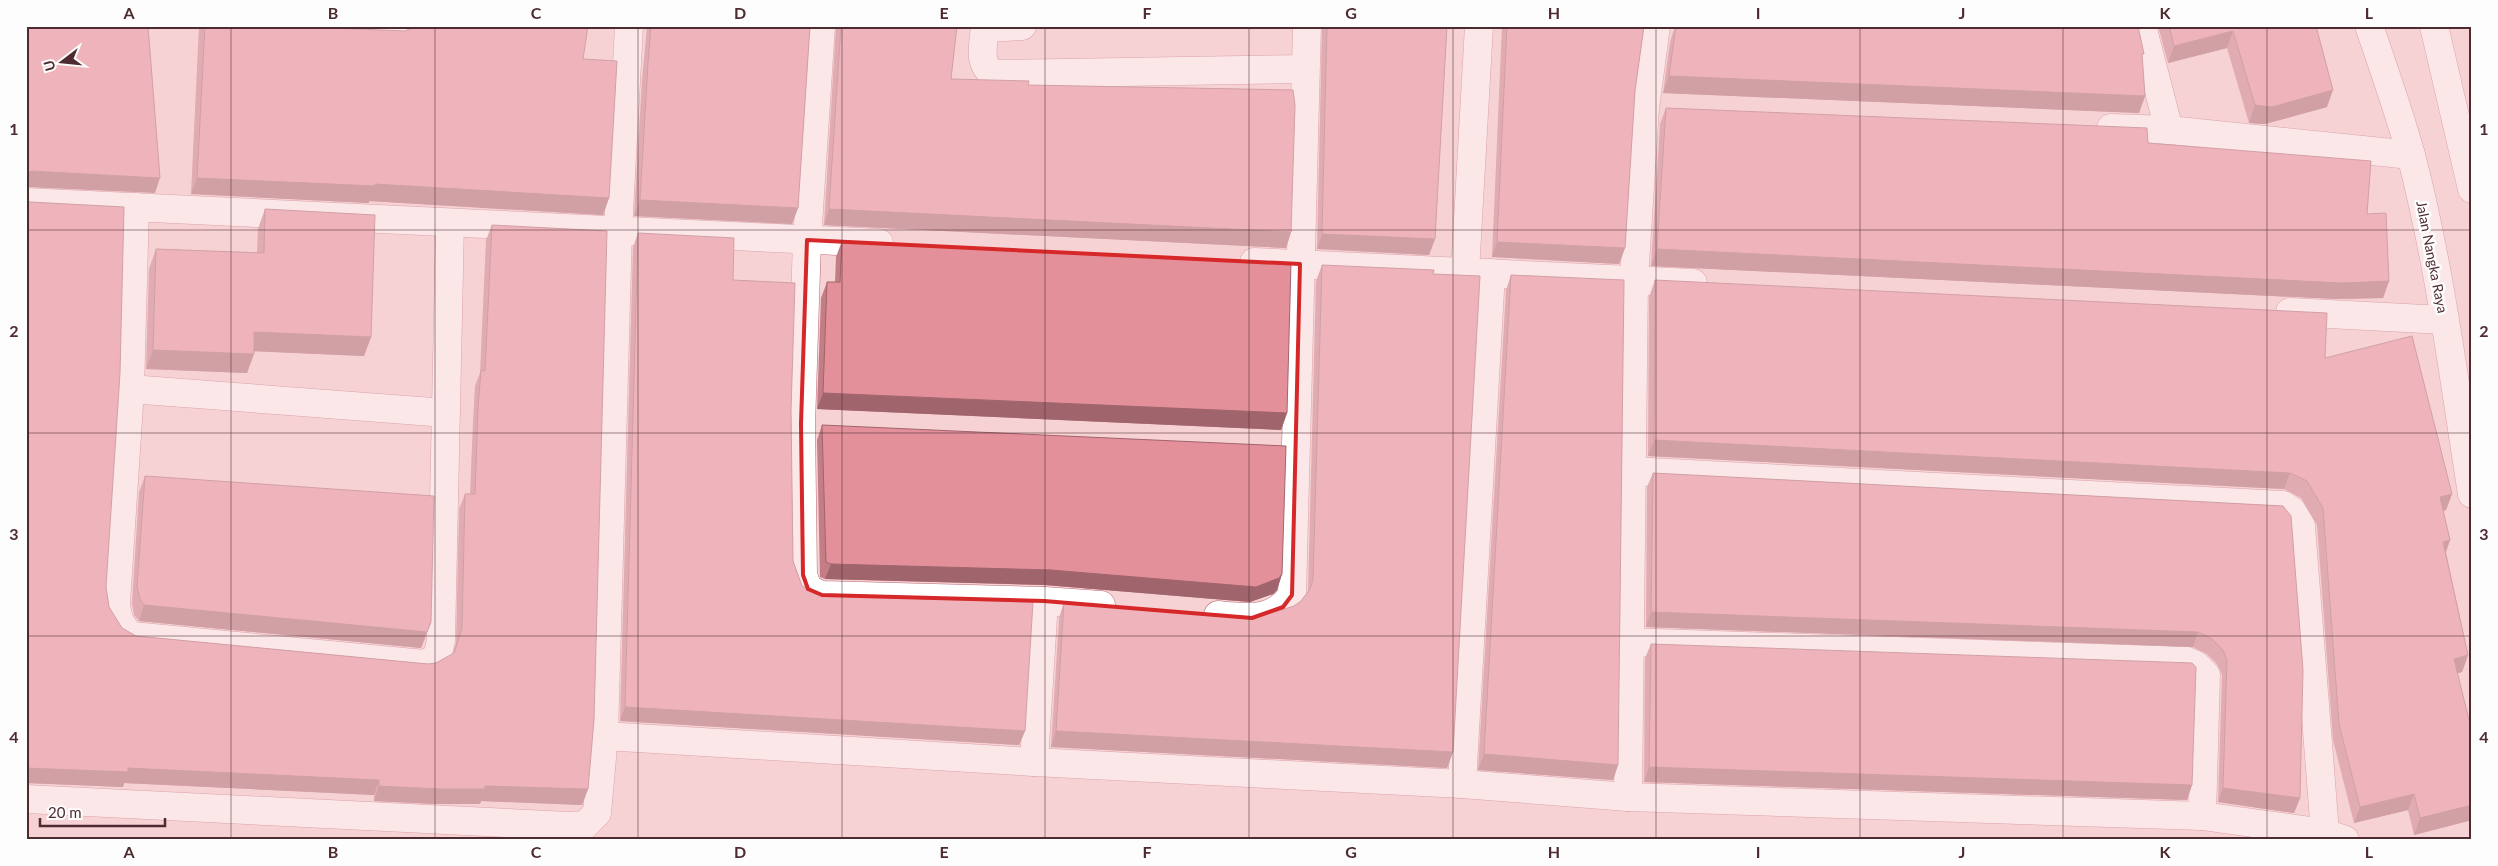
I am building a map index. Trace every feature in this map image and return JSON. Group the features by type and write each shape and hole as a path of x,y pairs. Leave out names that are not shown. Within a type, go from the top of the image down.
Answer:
{"street":[{"path":"341,30 399,32 406,26"},
{"path":"26,799 568,826 585,825 597,813 604,736 618,231 629,26"},
{"path":"821,26 807,240 811,425 803,575 808,589 822,595 1044,601 1123,607"},
{"path":"1022,26 985,27 982,59 985,69 992,74 1305,69"},
{"path":"1193,613 1252,618 1283,607 1292,595 1286,446 1300,264 1307,26"},
{"path":"1462,784 1478,273 1478,26"},
{"path":"1628,797 1628,642 1634,280 1645,108 1656,26"},
{"path":"2142,26 2169,130"},
{"name":"Jalan Nangka Raya","path":"2369,26 2386,72 2411,155 2426,220 2472,494"},
{"path":"2434,26 2472,190"},
{"path":"1645,108 1675,109"},
{"path":"2090,127 2169,130 2411,155"},
{"path":"26,202 906,245"},
{"path":"136,207 130,388 116,602 117,617 124,629 132,636 424,664 437,658 441,640 432,497 446,414 450,223"},
{"path":"1231,261 1723,284"},
{"path":"2266,311 2444,320"},
{"path":"130,388 446,414"},
{"path":"604,736 1034,762 1462,784 1628,797 2202,816 2335,836 2301,526 2292,511 2283,505 1631,471"},
{"path":"124,475 154,477"},
{"path":"1034,762 1044,601"},
{"path":"1628,642 2187,661 2196,665 2206,675 2202,816"}],"highlighted area":[{"path":"807,240 1300,264 1292,595 1283,607 1252,618 1044,601 822,595 808,589 803,575 801,424"}],"building":[{"path":"26,26 148,26 160,178 32,171 26,173"},
{"path":"205,26 286,26 405,31 416,26 588,26 583,59 617,61 609,198 375,184 375,186 197,178"},
{"path":"651,26 810,26 798,208 640,200"},
{"path":"841,26 957,26 951,79 1029,81 1028,85 1293,90 1295,105 1291,232 829,209"},
{"path":"1327,26 1447,26 1435,239 1322,234"},
{"path":"1507,26 1644,26 1635,91 1625,248 1497,242"},
{"path":"1676,26 2138,26 2144,54 2142,54 2145,96 1669,76"},
{"path":"2169,26 2316,26 2333,90 2272,107 2255,105 2233,31 2174,46"},
{"path":"1666,108 2147,128 2148,143 2371,161 2367,214 2386,213 2389,281 2343,283 1657,249"},
{"path":"26,201 124,207 120,373 106,587 109,607 122,628 136,636 428,664 436,663 454,653 462,628 465,494 475,494 478,407 481,370 485,371 492,225 607,231 594,720 588,789 485,786 485,789 441,789 379,786 379,780 128,768 128,772 26,768"},
{"path":"265,209 375,215 371,337 254,332 254,354 153,350 156,249 264,253"},
{"path":"638,233 734,238 733,280 795,283 791,410 793,561 802,586 827,596 1033,602 1025,731 625,707"},
{"path":"842,241 1291,263 1287,413 823,393 827,282 840,282"},
{"path":"1322,265 1434,270 1433,274 1480,276 1453,752 1056,731 1064,602 1256,618 1294,606 1301,601 1310,589 1313,580"},
{"path":"1511,275 1624,280 1618,765 1484,754"},
{"path":"1655,280 2327,313 2325,358 2412,336 2452,494 2440,497 2450,540 2443,542 2468,655 2454,659 2472,728 2472,805 2420,818 2414,794 2360,807 2339,724 2323,508 2307,481 2290,473 1654,440"},
{"path":"822,425 1286,446 1282,574 1279,578 1256,587 1051,570 831,564 826,562"},
{"path":"1653,473 2283,506 2291,516 2303,670 2300,798 2223,788 2227,660 2223,650 2212,639 2198,632 1651,612"},
{"path":"145,476 434,496 431,622 427,632 144,605 140,599 137,587"},
{"path":"1651,644 2192,663 2196,667 2192,785 1649,767"}]}
